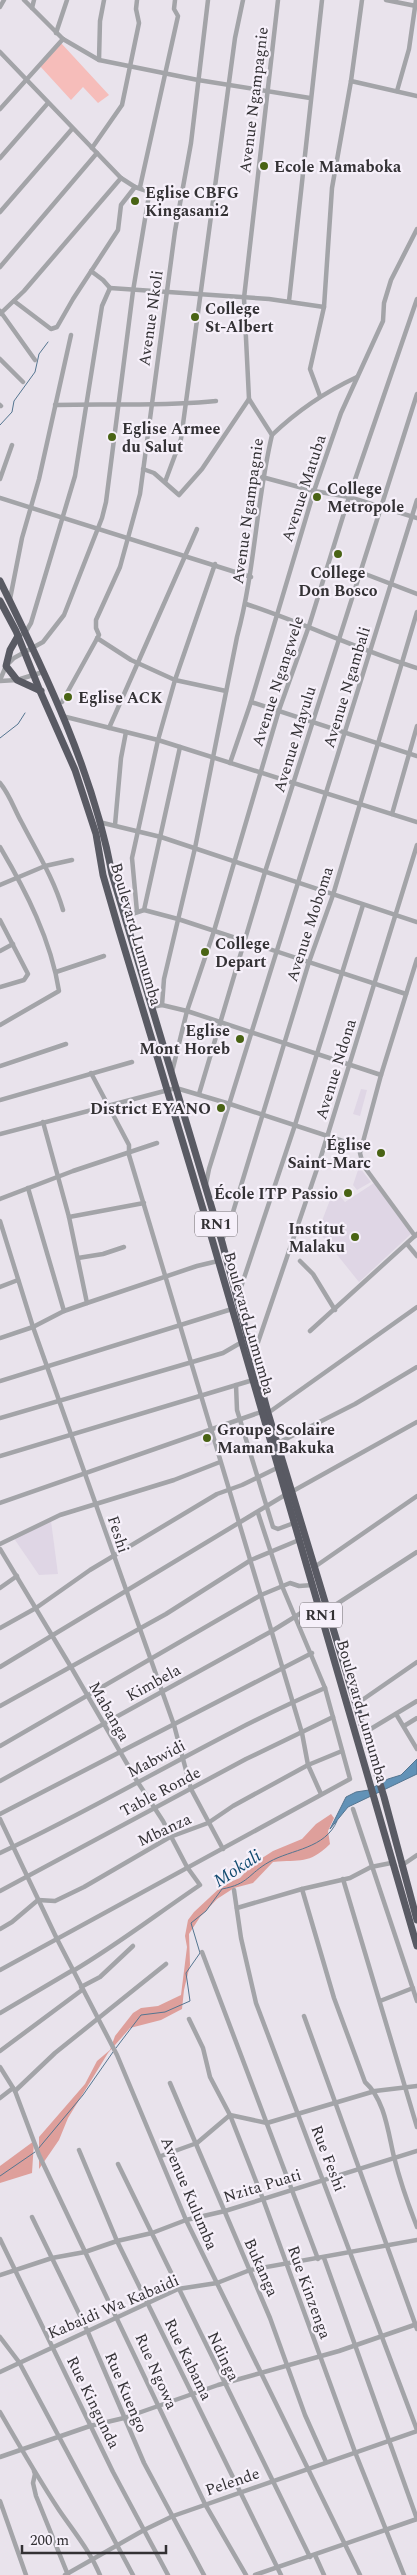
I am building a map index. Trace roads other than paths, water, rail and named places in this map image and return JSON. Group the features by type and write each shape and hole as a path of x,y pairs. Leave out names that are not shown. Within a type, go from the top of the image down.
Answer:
{"highway":[{"name":"Boulevard Lumumba","path":"0,581 25,632 34,674 40,691 96,823 103,875 218,1261 233,1304 254,1354 277,1468 313,1585 391,1863 417,1946"},
{"name":"Boulevard Lumumba","path":"0,601 18,636 43,672 61,715 127,920 222,1242 233,1304 253,1380 278,1443 303,1522 355,1705 384,1797 417,1920"},
{"path":"18,636 10,650 6,666 17,680 40,691 50,688"},
{"path":"118,927 127,920"},
{"path":"190,1168 199,1164"},
{"path":"294,1524 303,1522"}],"street":[{"path":"0,8 4,0"},
{"path":"24,0 63,39 99,60 198,80 310,98"},
{"path":"32,8 34,0"},
{"path":"56,33 67,0"},
{"path":"99,60 100,21 104,0"},
{"path":"92,148 120,108 131,67 139,23 136,10 137,0"},
{"path":"14,301 51,329 55,329 90,271 118,230 121,205 138,187 178,16 174,9 175,0"},
{"name":"Avenue Nkoli","path":"62,702 98,635 96,620 120,567 140,494 166,292 191,144 208,0"},
{"path":"165,482 181,439 235,38 243,0"},
{"name":"Avenue Ngampagnie","path":"162,1005 164,979 195,848 226,690 246,604 251,577 262,477 272,435 249,399 244,298 278,0"},
{"path":"289,301 322,0"},
{"path":"320,396 310,369 324,307 332,188 351,81 362,0"},
{"path":"386,0 416,4 409,49 397,91"},
{"path":"0,109 63,39"},
{"path":"0,52 121,178 149,195 133,291 106,502 98,528 64,615 43,642 28,649 6,666 0,681 17,680 43,672"},
{"path":"351,81 417,96"},
{"path":"0,158 48,103"},
{"path":"0,212 72,129"},
{"path":"0,267 97,153"},
{"path":"35,360 0,313 14,301 121,178"},
{"name":"Avenue Matuba","path":"230,763 251,702 314,491 341,413 383,321 387,289 393,273 417,229"},
{"path":"90,271 103,280 110,288 199,296 289,301 324,307"},
{"path":"18,636 25,632 34,613 63,518 81,447 102,306 110,288"},
{"name":"Avenue Ngangwele","path":"172,1074 187,1011 214,930 279,710 309,626 349,497 417,299"},
{"path":"10,600 20,545 71,335"},
{"path":"0,359 23,382"},
{"path":"272,435 320,396 357,377"},
{"name":"Avenue Mayulu","path":"199,1094 246,942 265,872 417,394"},
{"path":"143,469 154,473 177,494 180,494 216,449 249,399"},
{"path":"55,405 118,403 151,405 216,401"},
{"path":"0,479 12,445"},
{"path":"262,477 314,491 349,497 414,517"},
{"path":"0,498 215,564 251,577"},
{"name":"Avenue Ngambali","path":"206,1188 209,1169 253,1033 369,651 414,517 417,500"},
{"path":"109,728 197,529"},
{"path":"137,912 132,858 158,740 175,680 215,564"},
{"path":"360,572 417,594"},
{"path":"246,604 417,668"},
{"name":"Avenue Moboma","path":"222,1242 309,962 333,895 417,612"},
{"path":"98,635 138,663 175,680 226,690"},
{"path":"251,702 346,731 417,756"},
{"path":"61,715 158,740 417,822"},
{"path":"392,814 417,726"},
{"path":"115,825 121,758 126,732"},
{"path":"144,910 180,747"},
{"path":"0,782 46,866 60,898 63,910"},
{"path":"96,823 115,825 161,837 417,922"},
{"name":"Avenue Ndona","path":"254,1354 328,1136 394,915 417,845"},
{"path":"0,847 18,878 49,949 59,991 0,1025"},
{"path":"0,885 46,866 72,860"},
{"path":"0,1381 180,1324 233,1304 318,1055 364,905"},
{"path":"127,920 137,912 144,910 178,919 406,994"},
{"path":"0,920 27,968 26,978 0,987"},
{"path":"0,951 13,944"},
{"path":"56,972 104,956"},
{"path":"310,1330 336,1310 416,1235 361,1160 361,1147 417,959"},
{"path":"152,1007 162,1005 187,1011 381,1075"},
{"path":"0,1066 66,1044"},
{"path":"0,1100 132,1062"},
{"path":"91,1073 106,1105 126,1140 191,1363 212,1428 220,1462 302,1733 308,1765 321,1794"},
{"path":"0,1134 176,1088 295,1124 361,1147"},
{"path":"43,1122 69,1216 87,1303"},
{"path":"0,1199 90,1164 158,1143"},
{"path":"28,1188 64,1311"},
{"path":"69,1216 144,1203"},
{"name":"Feshi","path":"0,1221 3,1242 97,1505 113,1557 128,1591 138,1629 151,1659 161,1693 174,1725 191,1789 223,1849"},
{"path":"214,1244 222,1242"},
{"path":"407,1244 417,1256"},
{"path":"78,1258 103,1254 124,1247"},
{"path":"0,1338 33,1327 64,1311 218,1261"},
{"path":"300,1261 313,1274 336,1310"},
{"path":"0,1287 18,1280"},
{"path":"0,1503 212,1428 265,1412 417,1307"},
{"path":"0,1418 223,1353 242,1342"},
{"path":"278,1443 331,1417 417,1367"},
{"path":"0,1456 72,1436 253,1380"},
{"path":"236,1385 239,1419 273,1527 278,1529 294,1524"},
{"path":"293,1491 340,1467 417,1422"},
{"path":"0,1544 60,1515 97,1505 220,1462"},
{"path":"0,1628 36,1608 113,1557 217,1494 277,1468"},
{"path":"0,1667 286,1495"},
{"path":"316,1566 417,1496"},
{"path":"0,1970 350,1779 333,1717 312,1653 294,1619 258,1513"},
{"path":"0,1706 138,1629 251,1560 299,1540"},
{"name":"Mabanga","path":"0,1549 72,1667 86,1696 154,1808 187,1867 200,1885 134,1933 111,1945 106,1951 73,1971"},
{"name":"Kimbela","path":"0,1782 272,1632 301,1613 329,1610 417,1552"},
{"path":"0,1588 17,1576"},
{"path":"0,1746 261,1595 290,1583 299,1586 313,1585"},
{"path":"0,1814 312,1653"},
{"path":"355,1705 417,1662"},
{"name":"Mabwidi","path":"0,1853 77,1815 137,1781 324,1688"},
{"path":"364,1733 417,1701"},
{"path":"396,1714 417,1749"},
{"name":"Table Ronde","path":"0,1891 154,1808 333,1717"},
{"path":"404,1726 417,1718"},
{"name":"Mbanza","path":"38,1900 55,1901 84,1887 170,1836 208,1823 233,1806 308,1765 342,1751"},
{"path":"352,1809 417,2001"},
{"name":"Avenue Kulumba","path":"0,1819 57,1939 117,2055 161,2156 186,2220 360,2575"},
{"path":"401,1866 417,1855"},
{"path":"237,1908 357,1875 371,1867 391,1863"},
{"path":"343,1879 417,2127"},
{"path":"302,1889 334,1998 365,2082 375,2091 394,2158 417,2227"},
{"name":"Rue Feshi","path":"234,1890 256,2002 417,2430"},
{"path":"0,1929 12,1922 38,1900"},
{"path":"0,2051 100,1977 133,1946"},
{"path":"202,1952 318,2259"},
{"path":"0,2098 14,2090 97,2019 166,1964"},
{"path":"0,2013 73,1971"},
{"path":"380,2001 414,1988"},
{"path":"0,2458 59,2439 90,2426 124,2418 224,2384 416,2326 304,2016"},
{"name":"Rue Kinzenga","path":"189,2019 203,2048 210,2077 230,2115 263,2198 355,2452 404,2575"},
{"name":"Rue Ngowa","path":"0,2067 14,2090 49,2176 118,2316 205,2504 246,2575"},
{"name":"Bukanga","path":"170,2083 250,2270 288,2365 305,2415 326,2462"},
{"path":"161,2156 197,2143 230,2115 267,2123 375,2091 417,2086"},
{"name":"Rue Kabama","path":"79,2150 117,2241 239,2492 282,2575"},
{"name":"Nzita Puati","path":"0,2275 52,2258 85,2252 417,2151"},
{"name":"Ndinga","path":"118,2164 271,2481 324,2575"},
{"name":"Rue Kuengo","path":"32,2217 87,2330 144,2463 204,2575"},
{"name":"Rue Kingunda","path":"0,2239 90,2426 168,2575"},
{"name":"Kabaidi Wa Kabaidi","path":"0,2372 52,2346 178,2289 217,2282 250,2270 287,2265 417,2240"},
{"path":"255,2575 417,2519 324,2258"},
{"path":"0,2337 18,2362 133,2575"},
{"path":"0,2412 24,2451 33,2470 36,2496 67,2574"},
{"name":"Pelende","path":"67,2574 144,2530 173,2516 417,2430"},
{"path":"33,2470 41,2478 58,2509 93,2558 100,2575"},
{"path":"0,2501 26,2575"}],"water":[{"path":"417,1759 417,1774 348,1807 330,1829 346,1797 356,1792 369,1790 388,1779 401,1775"}],"waterway":[{"path":"0,425 12,412 14,401 35,372 39,354 48,342"},
{"path":"0,738 18,724 25,713"},
{"name":"Mokali","path":"116,2048 141,2015 165,2012 190,2001 186,1973 200,1953 191,1923 206,1911 222,1889 238,1884 269,1862 316,1843 332,1830 337,1821"},
{"name":"Mokali","path":"38,2149 83,2095 113,2052"},
{"name":"Mokali","path":"0,2176 35,2152"}],"place":[{"name":"Ecole Mamaboka","path":"264,166"},
{"name":"Eglise CBFG Kingasani2","path":"135,201"},
{"name":"College St-Albert","path":"195,317"},
{"name":"Eglise Armee du Salut","path":"112,437"},
{"name":"College Metropole","path":"317,497"},
{"name":"College Don Bosco","path":"338,554"},
{"name":"Eglise ACK","path":"68,697"},
{"name":"College Depart","path":"205,952"},
{"name":"Eglise Mont Horeb","path":"240,1039"},
{"name":"District EYANO","path":"221,1108"},
{"name":"Église Saint-Marc","path":"381,1153"},
{"name":"École ITP Passio","path":"348,1193"},
{"name":"Institut Malaku","path":"355,1237"},
{"name":"Groupe Scolaire Maman Bakuka","path":"207,1438"}]}
